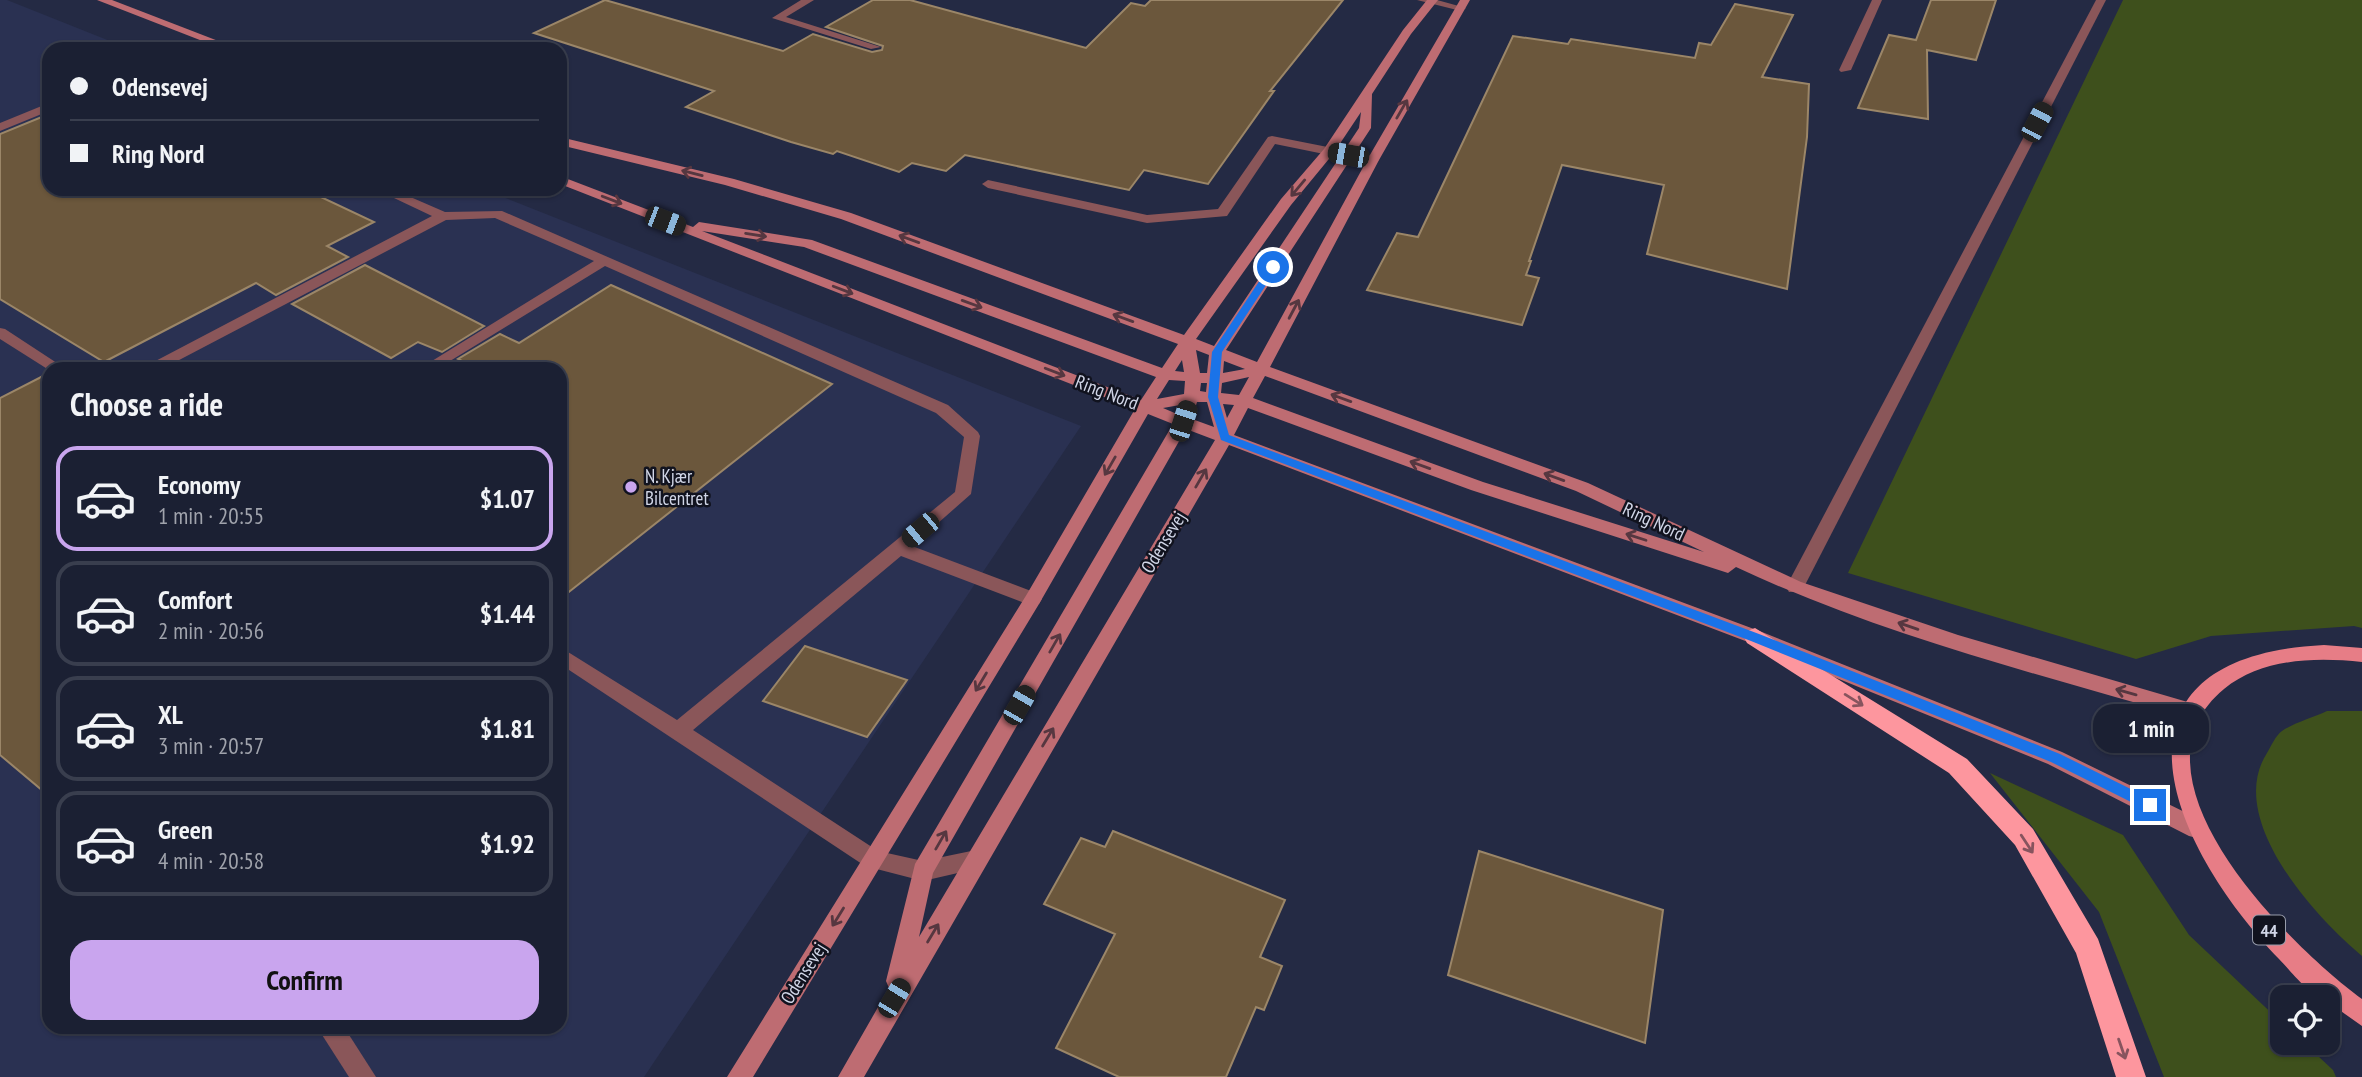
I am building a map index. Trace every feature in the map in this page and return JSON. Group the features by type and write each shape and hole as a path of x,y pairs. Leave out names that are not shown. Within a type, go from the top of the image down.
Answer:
{"highway":[{"path":"1755,638 1958,766 2024,837 2088,948 2131,1077"}],"main road":[{"path":"102,0 214,42"},
{"name":"Odensevej","path":"739,1077 1033,598 1165,374 1286,202 1329,151 1429,1"},
{"name":"Odensevej","path":"850,1077 1225,438 1373,160 1463,4"},
{"name":"Odensevej","path":"1217,352 1365,128 1368,94"},
{"name":"Ring Nord","path":"567,143 729,182 846,216 1582,487 1795,587 1955,642 2191,711"},
{"name":"Ring Nord","path":"567,183 1144,407 1755,638 2055,758 2197,829"},
{"path":"665,221 807,243 1165,374 1213,378 1262,369"},
{"path":"894,998 923,871 1183,421 1194,387 1187,341"},
{"path":"1217,352 1213,397 1225,438"},
{"path":"1144,407 1190,398 1213,397 1245,401 1477,486 1795,587"},
{"name":"44","path":"2362,655 2280,655 2225,674 2191,711 2180,744 2182,783 2197,829 2239,897 2305,970 2362,1014"}],"street":[{"path":"809,0 777,18 875,47"},
{"path":"1844,70 1877,0"},
{"path":"1795,587 2101,0"},
{"path":"1429,1 1463,4"},
{"path":"0,127 42,110"},
{"path":"988,184 1147,219 1222,213 1272,140 1373,160"},
{"path":"397,196 443,216"},
{"path":"163,362 443,216 497,214 942,410 972,436 963,494 677,732"},
{"path":"438,362 604,261"},
{"path":"0,331 47,362"},
{"path":"899,548 1033,598"},
{"path":"567,659 873,859 923,871 976,860"},
{"path":"334,1034 365,1077"}],"shaded area":[{"path":"0,0 7,0 112,42 42,42 42,196 501,196 1081,426 644,1077 0,1077"}],"green space":[{"path":"2123,0 2362,0 2362,628 2354,626 2211,636 2136,659 1848,573"},
{"path":"2327,711 2362,711 2362,956 2321,917 2300,891 2281,864 2266,835 2257,807 2257,779 2276,738 2287,728"},
{"path":"1990,773 2123,835 2189,935 2270,1012 2270,1055 2317,1055 2333,1070 2336,1077 2164,1077 2099,912"}],"building":[{"path":"605,0 783,51 813,34 872,52 882,50 883,46 826,27 873,0 910,0 1086,48 1131,3 1145,6 1151,0 1343,0 1270,91 1274,91 1208,184 1144,170 1129,190 965,155 946,171 912,163 899,172 837,151 833,154 791,142 686,107 714,91 534,33"},
{"path":"1931,0 1996,0 1976,60 1927,50 1928,119 1858,108 1889,35 1916,40"},
{"path":"1735,4 1793,15 1762,77 1809,84 1807,137 1787,289 1647,254 1664,185 1562,165 1529,261 1526,275 1539,278 1522,325 1367,290 1397,233 1418,237 1513,36 1568,44 1571,39 1695,58 1699,43 1711,45"},
{"path":"42,117 42,196 319,196 374,222 327,246 348,257 276,295 256,283 104,362 0,299 0,134"},
{"path":"365,265 484,326 442,352 418,342 391,358 292,304"},
{"name":"N. Kjær Bilcentret","path":"611,285 832,384 567,593 567,362 464,362 458,359 500,334 519,343"},
{"path":"42,377 42,790 0,755 0,398"},
{"path":"805,646 907,680 867,737 763,701"},
{"path":"1113,831 1285,900 1260,957 1282,966 1264,1010 1256,1007 1226,1077 1119,1077 1056,1048 1115,934 1044,904 1081,838 1105,847"},
{"path":"1479,851 1663,910 1645,1043 1448,975"}],"place":[{"name":"N. Kjær Bilcentret","path":"631,487"}],"route":[{"path":"1273,267 1217,352 1213,397 1225,438 1755,638 2055,758 2150,805"}]}
